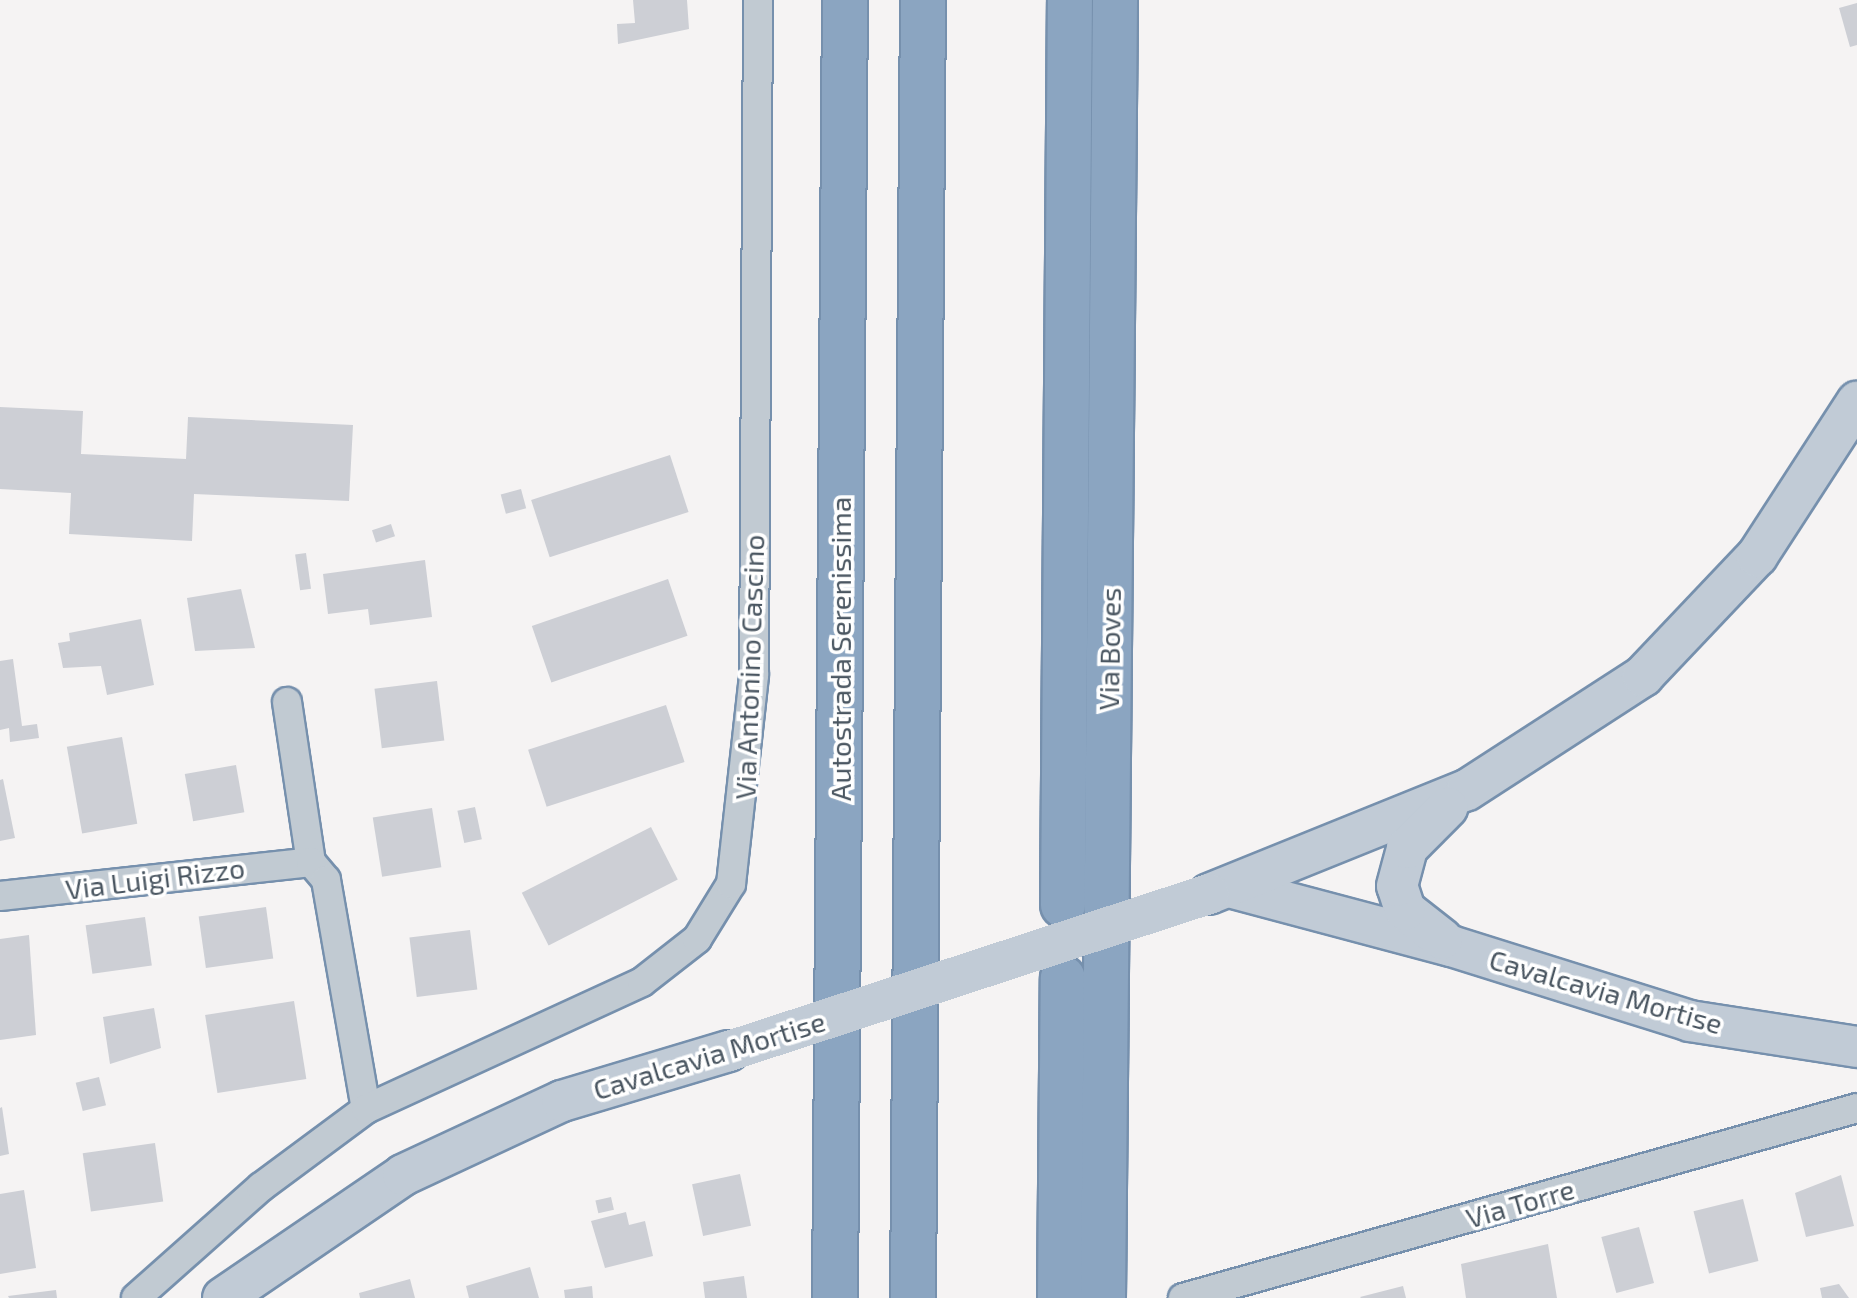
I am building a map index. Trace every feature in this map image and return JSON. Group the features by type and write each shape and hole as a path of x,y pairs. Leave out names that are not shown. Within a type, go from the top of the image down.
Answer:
{"highway":[{"name":"Autostrada Serenissima","path":"835,1298 845,0"},
{"path":"913,1298 923,0"},
{"name":"Via Boves","path":"1063,905 1070,0"},
{"name":"Via Boves","path":"1103,1298 1115,0"},
{"path":"1060,1298 1063,978"}],"street":[{"name":"Via Antonino Cascino","path":"136,1298 261,1187 366,1109 642,982 697,939 731,884 754,675 758,0"},
{"name":"Cavalcavia Mortise","path":"223,1298 403,1175 562,1101 729,1051 1219,890 1467,790 1643,676 1757,556 1857,402"},
{"path":"287,702 311,862 326,880 366,1109"},
{"name":"Cavalcavia Mortise","path":"1451,946 1405,910 1397,886 1407,848 1467,790"},
{"name":"Via Luigi Rizzo","path":"0,896 311,862"},
{"name":"Cavalcavia Mortise","path":"1219,890 1451,946 1690,1021 1857,1047"},
{"name":"Via Torre","path":"1183,1298 1857,1108"}],"building":[{"path":"633,0 687,0 689,29 618,44 617,24 635,23"},
{"path":"1857,3 1857,45 1850,47 1839,8"},
{"path":"0,407 83,411 81,454 186,459 188,417 353,425 349,501 194,494 192,541 69,534 71,493 0,489"},
{"path":"670,455 689,512 550,557 531,500"},
{"path":"521,489 526,508 506,514 501,494"},
{"path":"391,524 395,536 376,543 372,530"},
{"path":"306,553 311,589 300,590 295,555"},
{"path":"425,560 432,617 370,625 368,609 328,614 323,574"},
{"path":"668,579 688,636 551,683 532,626"},
{"path":"241,589 255,648 195,651 187,598"},
{"path":"141,619 154,685 107,695 101,666 63,668 58,643 70,641 69,633"},
{"path":"13,659 22,726 37,724 39,738 10,742 9,728 0,730 0,661"},
{"path":"437,681 444,741 382,748 374,689"},
{"path":"666,705 685,762 547,807 528,750"},
{"path":"122,737 137,824 82,833 67,747"},
{"path":"236,765 244,812 193,821 185,774"},
{"path":"3,779 15,838 0,841 0,780"},
{"path":"475,807 482,839 464,843 457,811"},
{"path":"432,808 441,867 382,877 373,817"},
{"path":"651,827 678,880 549,945 522,893"},
{"path":"266,907 273,958 206,968 199,916"},
{"path":"145,917 152,966 92,974 86,925"},
{"path":"470,930 477,990 417,997 409,937"},
{"path":"29,935 36,1035 0,1040 0,939"},
{"path":"294,1001 306,1079 217,1093 205,1015"},
{"path":"154,1008 161,1048 110,1064 103,1017"},
{"path":"99,1077 106,1105 83,1111 76,1083"},
{"path":"0,1108 9,1154 0,1156"},
{"path":"155,1143 163,1201 91,1212 83,1153"},
{"path":"740,1174 751,1226 703,1236 692,1184"},
{"path":"1841,1175 1854,1226 1806,1237 1795,1193"},
{"path":"24,1190 36,1268 0,1274 0,1194"},
{"path":"611,1197 614,1210 598,1213 595,1201"},
{"path":"1743,1199 1758,1261 1709,1273 1694,1211"},
{"path":"626,1212 629,1225 645,1221 653,1256 605,1268 591,1221"},
{"path":"1639,1227 1654,1283 1616,1293 1601,1237"},
{"path":"1548,1244 1557,1298 1466,1298 1461,1264"},
{"path":"530,1267 539,1298 469,1298 466,1286"},
{"path":"744,1276 747,1298 705,1298 703,1282"},
{"path":"410,1279 415,1298 360,1298 359,1293"},
{"path":"1839,1284 1849,1298 1822,1298 1820,1288"},
{"path":"592,1286 593,1298 565,1298 564,1290"},
{"path":"1403,1286 1406,1298 1360,1297"},
{"path":"56,1290 57,1298 8,1296"}]}
